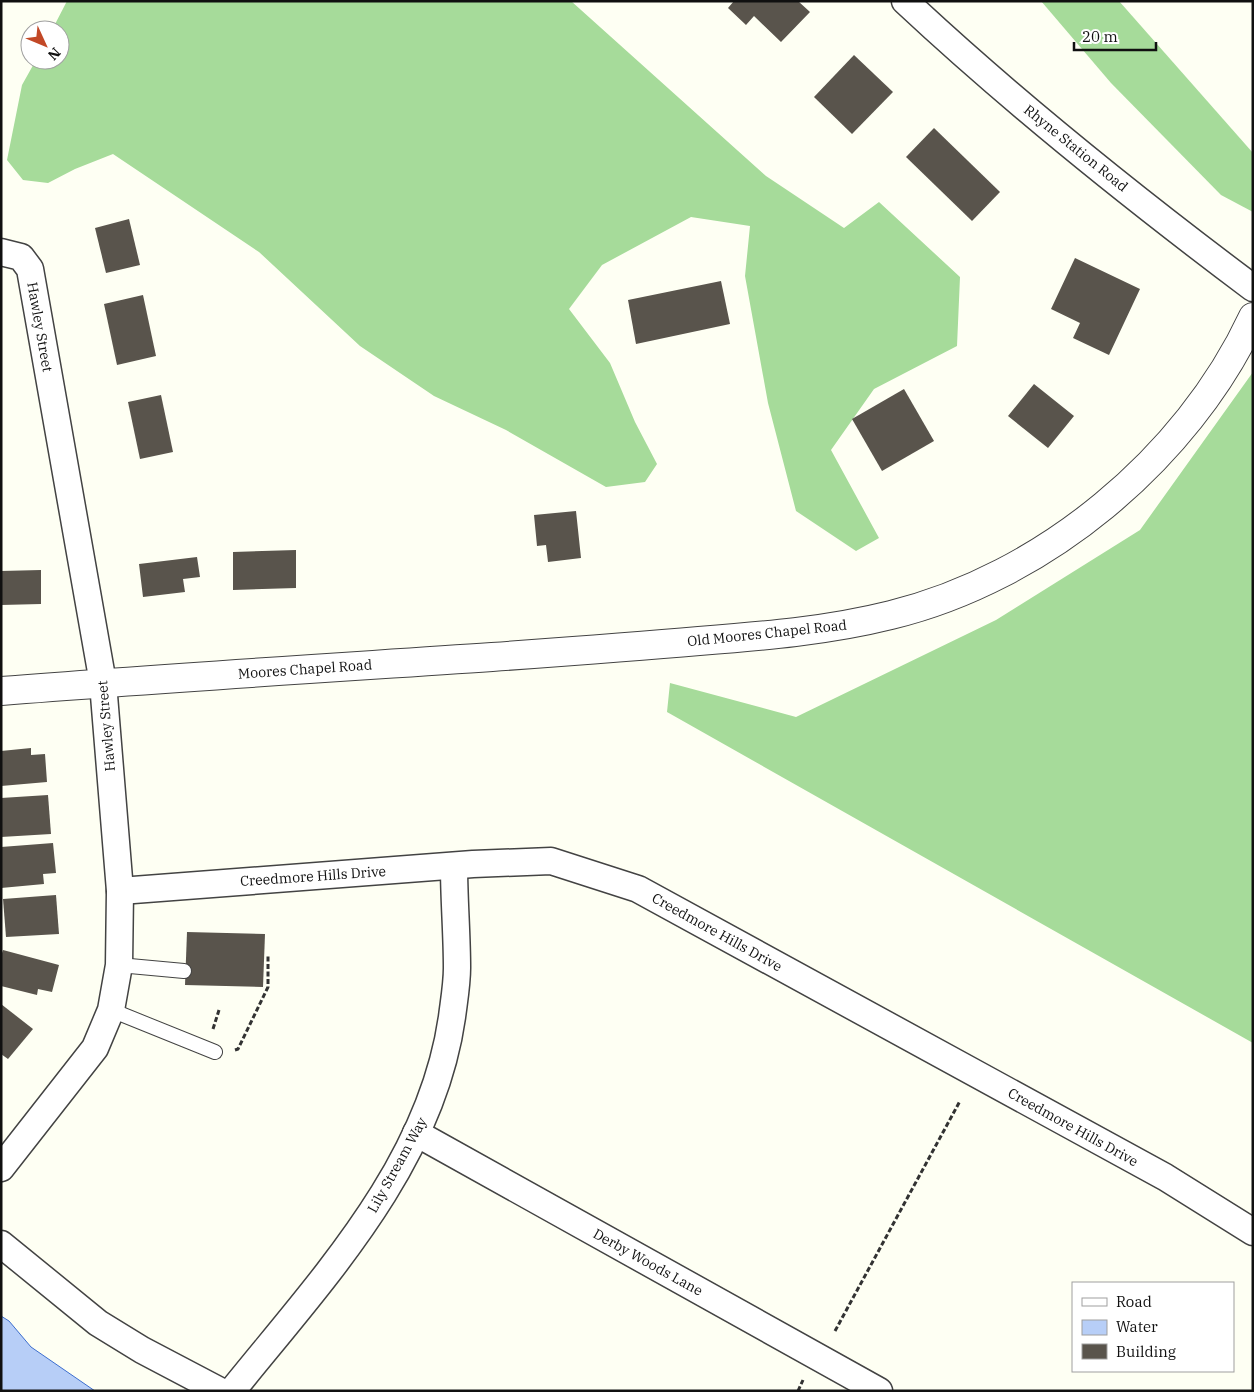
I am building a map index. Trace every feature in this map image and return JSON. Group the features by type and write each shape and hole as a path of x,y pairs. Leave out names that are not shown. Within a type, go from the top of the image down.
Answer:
{"street":[{"name":"Rhyne Station Road","path":"905,1 989,77 1175,230 1253,288"},
{"name":"Hawley Street","path":"1,1168 95,1048 111,1010 119,964 120,891 103,683 30,268 11,254"},
{"name":"Old Moores Chapel Road","path":"608,649 776,635 837,627 895,614 947,597 1006,571 1089,518 1120,494 1150,465 1203,402 1230,360 1253,316"},
{"name":"Moores Chapel Road","path":"1,691 608,649"},
{"name":"Creedmore Hills Drive","path":"120,891 454,866 551,861 638,889 1165,1177 1253,1232"},
{"name":"Lily Stream Way","path":"232,1391 353,1240 392,1178 427,1109 440,1069 451,1019 457,970 454,866"},
{"name":"Derby Woods Lane","path":"416,1132 879,1391"},
{"path":"1,1244 98,1323 142,1350 220,1391"}],"lane":[{"path":"119,964 184,971"},
{"path":"111,1010 215,1052"}],"path":[{"path":"234,1052 238,1049 268,987 268,954"},
{"path":"835,1331 960,1101"},
{"path":"798,1391 803,1380"}],"green space":[{"path":"67,1 571,1 766,176 844,228 879,202 960,277 957,346 874,389 831,450 879,538 856,551 796,511 768,403 745,276 750,226 691,217 602,265 569,309 610,363 635,422 657,464 645,482 606,487 506,430 434,396 360,346 259,252 113,154 75,169 48,183 23,180 7,160 22,85 30,70 70,70 70,20 57,20"},
{"path":"1041,1 1119,1 1253,153 1253,212 1221,195 1111,83"},
{"path":"1253,372 1253,1043 667,712 670,683 796,717 996,620 1140,530"}],"water":[{"path":"1,1316 9,1321 31,1347 95,1391 1,1391"}],"building":[{"path":"734,1 798,1 810,12 781,42 754,16 746,25 728,8"},
{"path":"854,55 893,92 852,134 814,97"},
{"path":"934,128 1000,192 972,221 906,157"},
{"path":"129,219 140,265 106,273 95,228"},
{"path":"1075,258 1140,289 1109,355 1073,338 1080,323 1051,309"},
{"path":"721,281 730,324 636,344 628,300"},
{"path":"143,295 156,356 117,365 104,304"},
{"path":"1034,384 1074,416 1048,448 1008,416"},
{"path":"904,389 934,441 882,471 852,419"},
{"path":"161,395 173,452 140,459 128,402"},
{"path":"576,511 581,558 548,562 546,545 537,546 534,515"},
{"path":"296,550 296,588 233,590 233,552"},
{"path":"197,557 200,577 183,579 185,592 143,597 139,564"},
{"path":"41,570 41,604 1,605 1,571"},
{"path":"31,748 31,755 45,754 47,782 1,786 1,751"},
{"path":"48,795 51,834 1,837 1,798"},
{"path":"53,843 56,873 43,874 44,884 1,888 1,847"},
{"path":"56,895 59,934 6,937 3,899"},
{"path":"187,932 265,934 263,987 185,985"},
{"path":"3,950 59,965 52,992 38,989 37,995 1,986 1,956"},
{"path":"1,1004 33,1029 8,1059 1,1054"}]}
